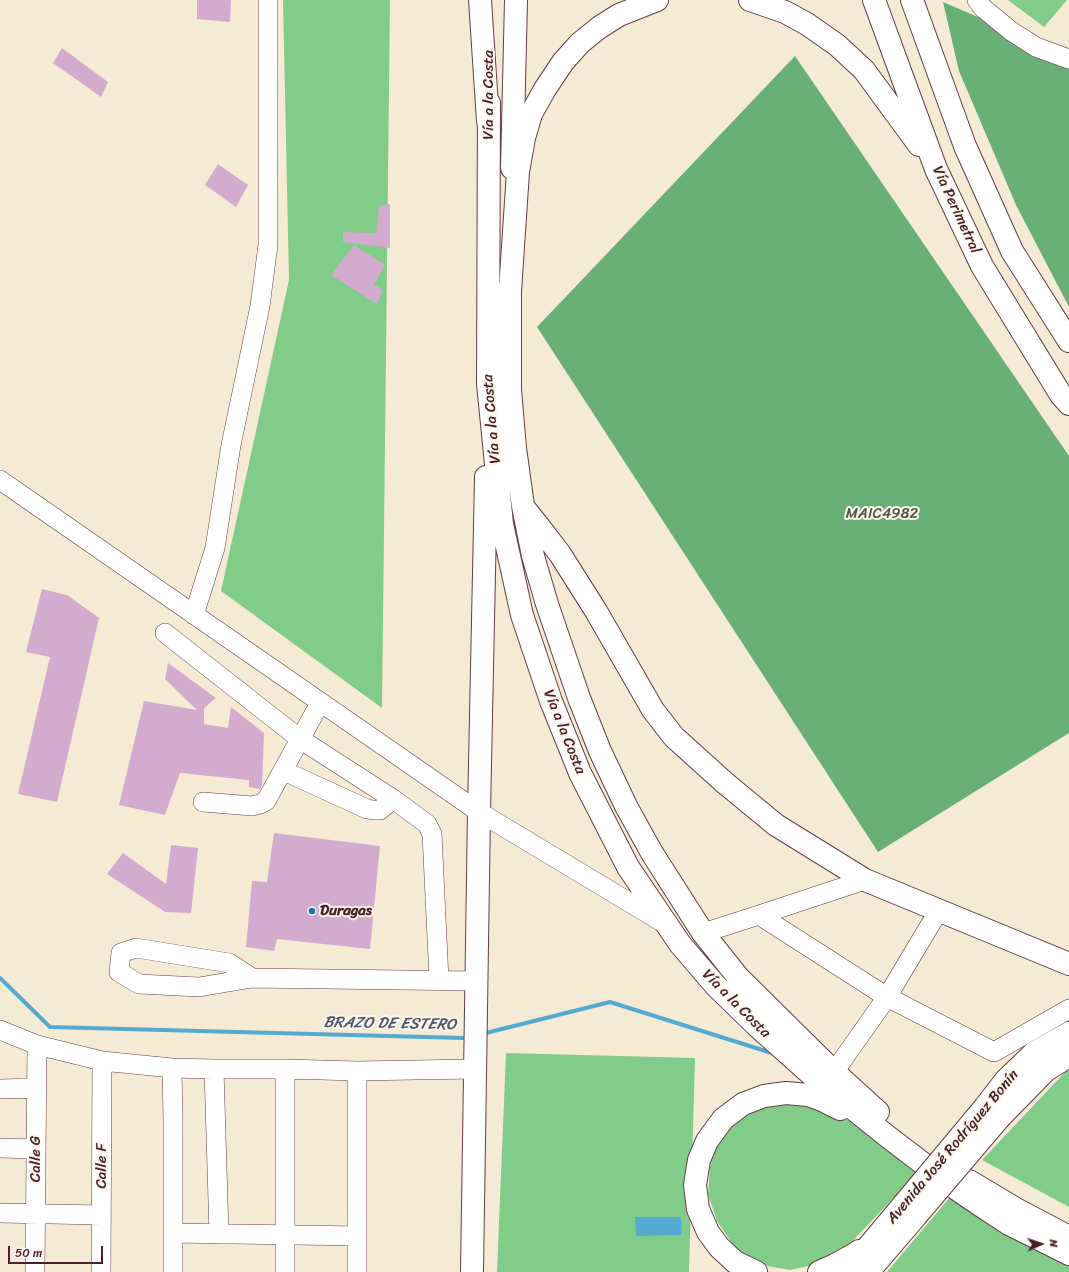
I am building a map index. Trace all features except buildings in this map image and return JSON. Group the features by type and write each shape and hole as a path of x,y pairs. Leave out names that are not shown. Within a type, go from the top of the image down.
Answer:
{"main road":[{"path":"480,0 488,121"},
{"name":"Vía a la Costa","path":"489,0 488,384 502,524 522,615 551,702 580,773 628,867 680,944 716,986 756,1025 822,1084 954,1188 1009,1224 1069,1254"},
{"name":"Vía a la Costa","path":"516,0 509,306 510,390 515,448 523,506 533,556 546,604 579,698 600,751 626,806 652,853 703,933 738,977 834,1072 893,1126 964,1178 1016,1209 1069,1237"},
{"path":"509,306 518,172 524,138 531,114 563,62 580,43 600,27 619,15 657,0"},
{"path":"750,0 785,12 807,24 837,45 864,70 936,169"},
{"name":"Vía Perimetral","path":"874,0 936,169 982,266 1061,395 1069,404"},
{"path":"912,0 965,146 1012,251 1069,340"},
{"path":"472,1272 474,1069 488,384"},
{"path":"523,506 560,554 596,611 653,710 674,737 725,783 776,825 865,880 1069,964"},
{"name":"Avenida José Rodríguez Bonín","path":"993,1111 1005,1081 1035,1052 1069,1033"},
{"name":"Avenida José Rodríguez Bonín","path":"868,1272 910,1210 993,1111 1046,1070 1069,1056"},
{"path":"756,1272 735,1262 719,1247 708,1232 698,1209 695,1185 699,1160 707,1141 723,1119 743,1104 764,1096 786,1093 808,1095 822,1100 887,1136"},
{"name":"Avenida José Rodríguez Bonín","path":"847,1272 884,1229 910,1210"},
{"path":"819,1272 855,1254 884,1229"}],"street":[{"path":"194,615 215,548 231,445 260,306 268,245 268,0"},
{"path":"977,0 983,8 1011,31 1036,47 1069,59"},
{"path":"0,480 479,812 667,925"},
{"path":"165,633 300,739 394,799 427,824 432,834 439,980"},
{"path":"203,802 252,806 266,801 284,771 320,703"},
{"path":"284,771 366,809 380,810 394,799"},
{"path":"703,933 865,880"},
{"path":"834,1072 887,997 939,910"},
{"path":"759,915 887,997 994,1052 1069,1008"},
{"path":"252,978 230,963 136,948 121,953 118,972 139,984 200,987 252,978 476,981"},
{"path":"0,1030 37,1045 102,1060 172,1068 214,1070 285,1069 357,1071 474,1069"},
{"name":"Calle G","path":"35,1272 37,1045"},
{"name":"Calle F","path":"101,1272 102,1060"},
{"path":"172,1068 173,1272"},
{"path":"285,1069 285,1272"},
{"path":"214,1070 219,1234"},
{"path":"357,1071 357,1272"},
{"path":"0,1089 36,1088"},
{"path":"0,1148 36,1149"},
{"path":"0,1213 101,1215"},
{"path":"172,1233 357,1236"}],"green space":[{"path":"283,0 390,0 382,708 221,591 289,280"},
{"path":"1008,0 1067,0 1044,27"},
{"path":"943,2 992,23 1069,62 1069,307 1016,205 959,71"},
{"name":"MAIC4982","path":"795,56 1069,456 1069,733 878,852 537,327"},
{"path":"506,1053 695,1058 689,1272 497,1272"},
{"path":"1069,1068 1069,1207 982,1160"},
{"path":"766,1102 816,1102 860,1127 919,1171 842,1252 813,1265 790,1270 762,1265 736,1249 717,1221 708,1194 710,1167 718,1142 738,1118"},
{"path":"951,1196 1069,1265 1069,1272 887,1272"}],"water":[{"path":"635,1217 681,1217 682,1235 636,1236"}],"waterway":[{"name":"BRAZO DE ESTERO","path":"0,978 50,1027 469,1037"},
{"name":"BRAZO DE ESTERO","path":"482,1034 610,1002 775,1054"}],"place":[{"name":"Duragas","path":"312,911"}]}
